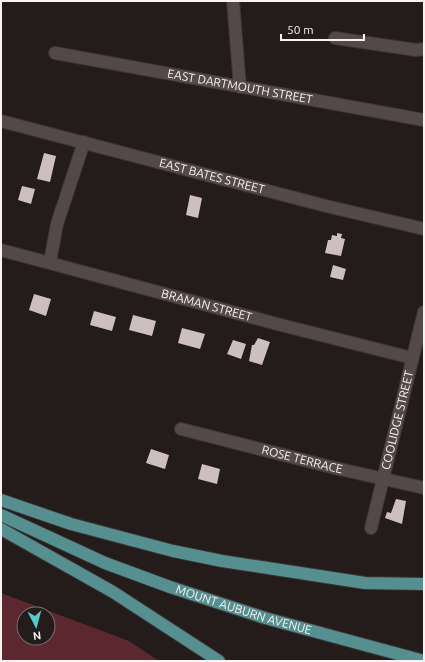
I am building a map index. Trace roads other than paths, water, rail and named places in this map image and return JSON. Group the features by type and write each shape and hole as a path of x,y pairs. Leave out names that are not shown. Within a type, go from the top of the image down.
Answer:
{"main road":[{"path":"1,500 78,526 173,551 222,561 365,583 424,584"},
{"name":"MOUNT AUBURN AVENUE","path":"1,515 105,563 156,581 265,618 424,661"},
{"name":"MOUNT AUBURN AVENUE","path":"1,526 68,546"},
{"path":"1,529 113,592 220,661"}],"street":[{"path":"233,1 240,87"},
{"path":"335,38 416,50 424,49"},
{"name":"EAST DARTMOUTH STREET","path":"56,53 424,120"},
{"name":"EAST BATES STREET","path":"1,121 326,206 424,229"},
{"path":"50,262 57,224 84,142"},
{"name":"BRAMAN STREET","path":"1,250 277,324 412,358"},
{"name":"COOLIDGE STREET","path":"371,528 424,312"},
{"name":"ROSE TERRACE","path":"181,429 424,488"}]}
